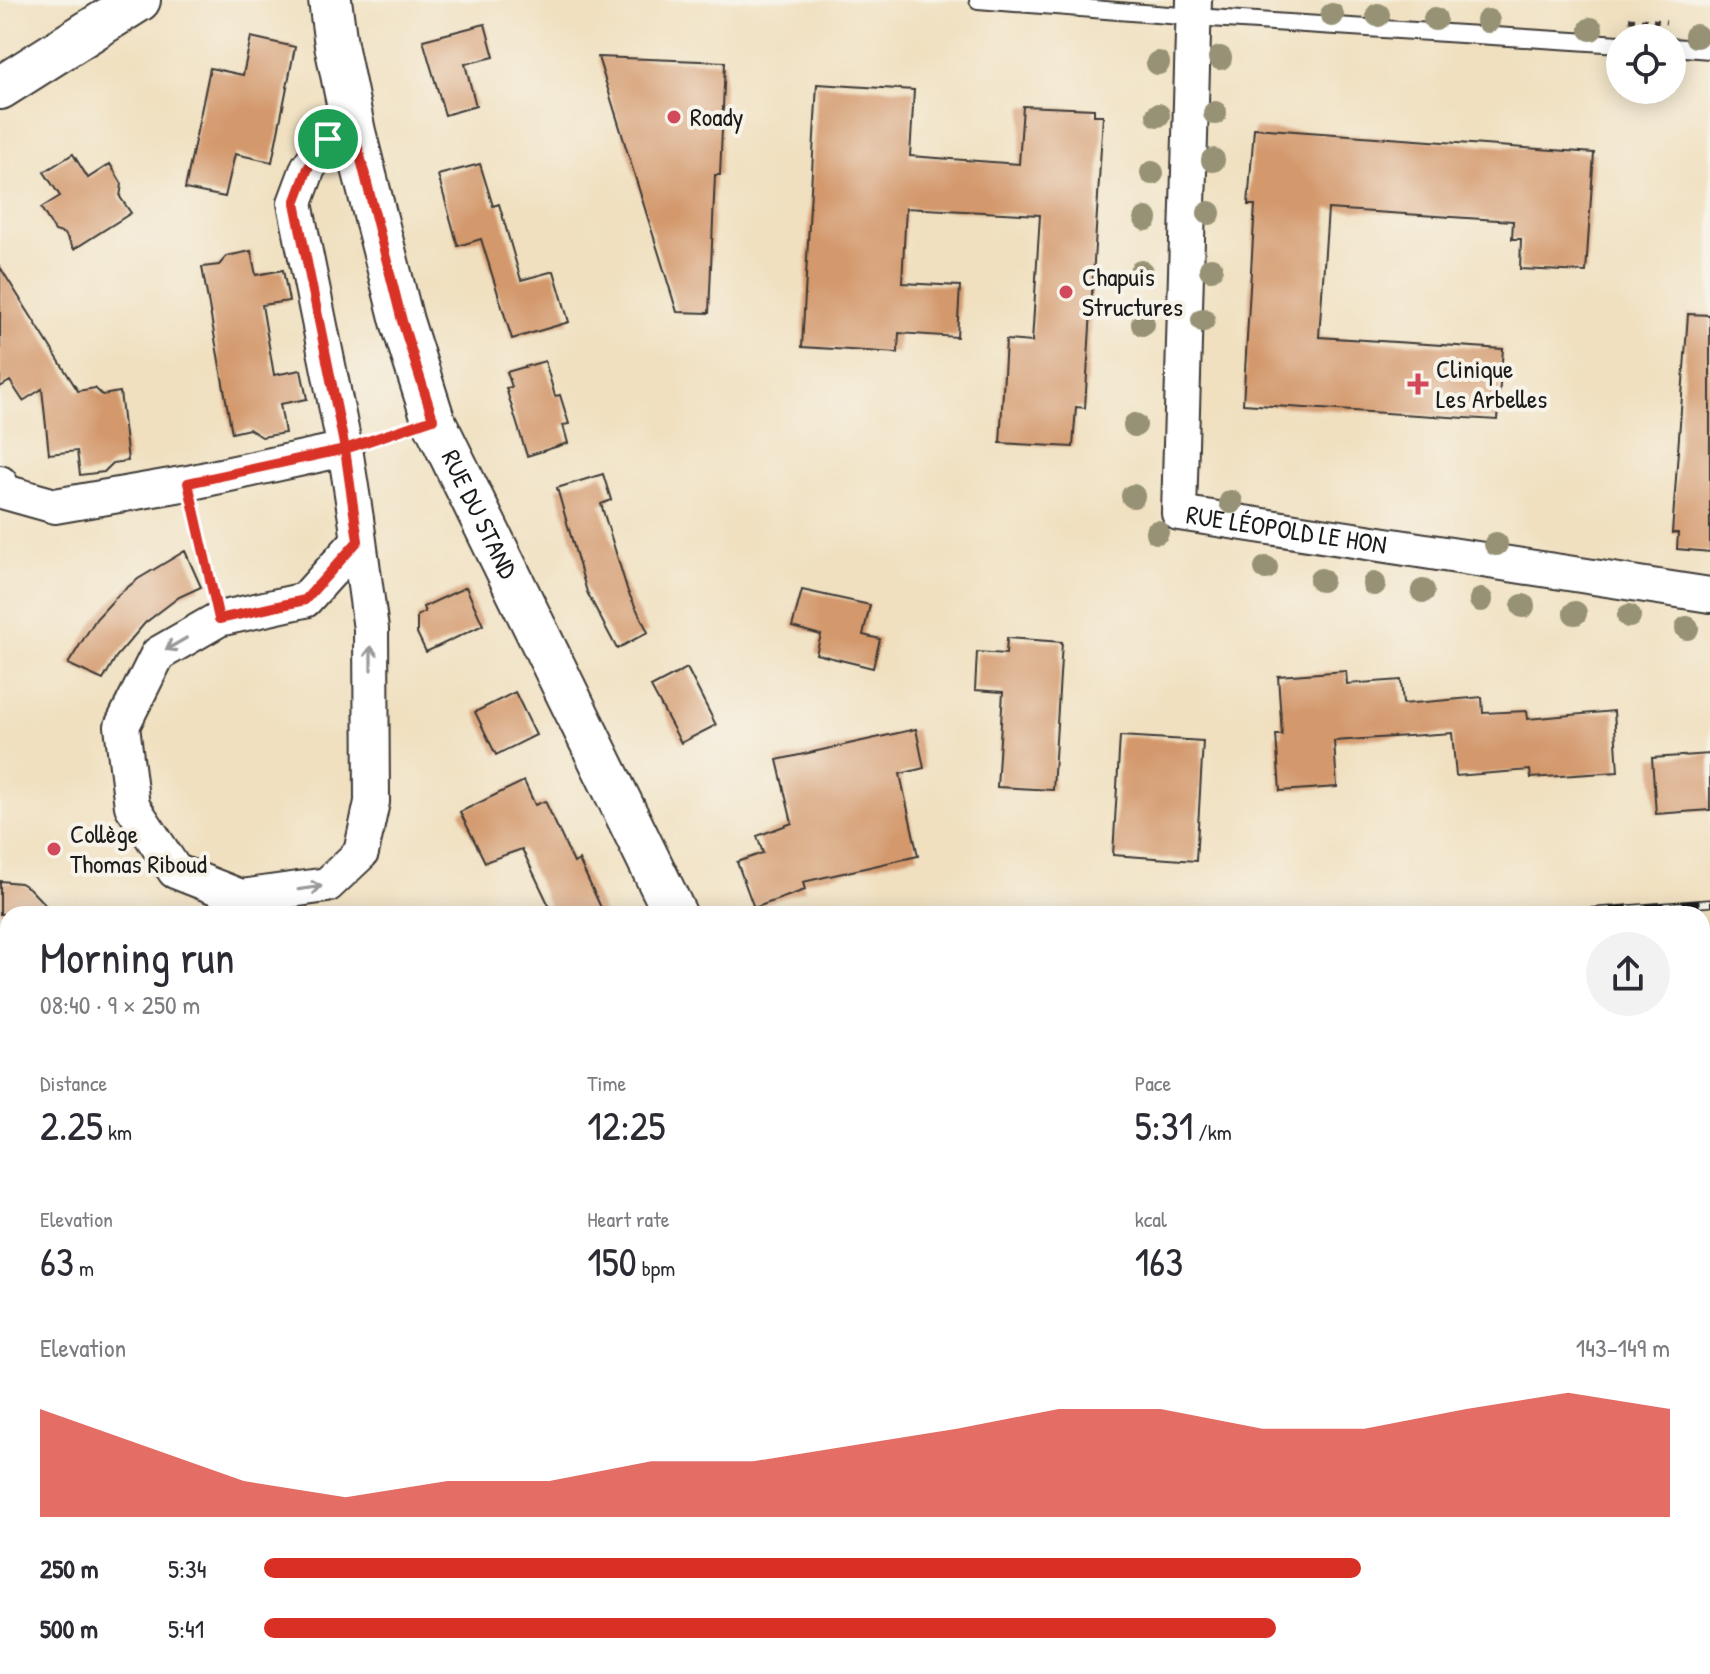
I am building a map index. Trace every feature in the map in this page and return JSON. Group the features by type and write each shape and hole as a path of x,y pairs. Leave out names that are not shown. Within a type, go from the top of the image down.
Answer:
{"street":[{"path":"0,88 139,0"},
{"name":"RUE DU STAND","path":"315,0 336,45"},
{"name":"RUE DU STAND","path":"330,0 354,132 402,321 433,419 671,906"},
{"name":"RUE LÉOPOLD LE HON","path":"1194,8 1179,513 1710,595"},
{"path":"354,132 328,139 308,168 295,203 345,449 371,629 372,802 361,853 327,885 241,897 175,871 132,806 122,726 158,654 219,619 305,600 358,541"},
{"path":"2,490 55,506 188,483 345,449"}],"lane":[{"path":"978,0 1194,8 1606,43"},
{"path":"1686,48 1710,50"}],"path":[{"path":"345,449 433,419"},
{"path":"188,483 219,619"}],"building":[{"path":"485,24 494,57 465,64 476,106 445,115 423,40"},
{"path":"251,37 295,47 272,162 235,154 225,197 185,189 210,68 243,75"},
{"path":"598,57 725,62 720,175 715,175 709,313 677,312"},
{"path":"817,84 914,90 910,156 1019,164 1023,106 1094,109 1094,115 1103,115 1085,408 1076,407 1073,447 1000,443 1006,340 1032,342 1040,215 906,208 902,283 960,286 957,337 899,333 898,353 802,347"},
{"path":"1254,128 1594,153 1586,272 1520,269 1521,239 1512,239 1513,221 1328,209 1319,337 1503,349 1497,420 1243,404 1255,205 1248,205"},
{"path":"73,154 88,178 110,164 122,184 120,197 131,213 74,249 65,234 55,231 41,208 60,196 44,172"},
{"path":"480,164 493,206 499,204 521,280 554,271 569,322 512,339 481,239 458,246 438,175"},
{"path":"251,251 256,275 283,270 289,301 262,305 274,375 301,370 307,399 280,404 285,433 262,437 249,429 232,433 202,267 219,265 227,256"},
{"path":"0,267 78,391 95,388 102,395 120,392 128,461 113,463 104,472 80,475 77,451 49,454 42,389 23,401 10,381 0,387"},
{"path":"1688,314 1710,315 1710,552 1677,549 1678,533 1672,533"},
{"path":"545,361 555,396 560,395 569,424 563,425 568,443 527,456 506,388 512,387 507,372"},
{"path":"603,474 611,500 601,504 628,592 648,632 617,649 587,592 557,488"},
{"path":"185,551 201,587 179,597 145,623 116,657 103,680 68,664 96,619 119,594"},
{"path":"466,587 483,625 426,652 417,633 417,616 425,612 423,607"},
{"path":"802,590 870,605 863,635 880,639 873,668 816,654 821,635 792,627"},
{"path":"1007,638 1062,642 1053,790 997,787 1003,692 975,690 977,652 1006,654"},
{"path":"687,668 716,725 681,743 651,687"},
{"path":"1346,671 1347,684 1401,680 1403,704 1482,697 1483,713 1527,711 1528,719 1614,711 1618,772 1531,778 1530,770 1456,776 1452,733 1334,741 1337,787 1280,791 1276,735 1282,735 1278,676"},
{"path":"515,692 536,735 496,755 475,712"},
{"path":"916,729 924,768 900,774 918,856 803,882 805,890 753,906 737,862 763,853 757,836 792,823 777,760"},
{"path":"1120,736 1203,741 1196,861 1113,855"},
{"path":"1710,754 1710,810 1656,814 1652,758"},
{"path":"524,781 535,805 545,801 574,863 579,860 600,906 549,906 522,849 485,862 460,812"},
{"path":"0,881 20,883 46,906 0,906"}],"railway":[{"path":"1668,906 1710,903"}],"place":[{"name":"Roady","path":"674,117"},
{"name":"Chapuis Structures","path":"1066,292"},
{"name":"Clinique Les Arbelles","path":"1418,384"},
{"name":"Collège Thomas Riboud","path":"54,849"}],"route":[{"path":"328,139 308,168 295,203 345,449 188,483 219,619 305,600 358,541 345,449 433,419 402,321 354,132 328,139"}]}
